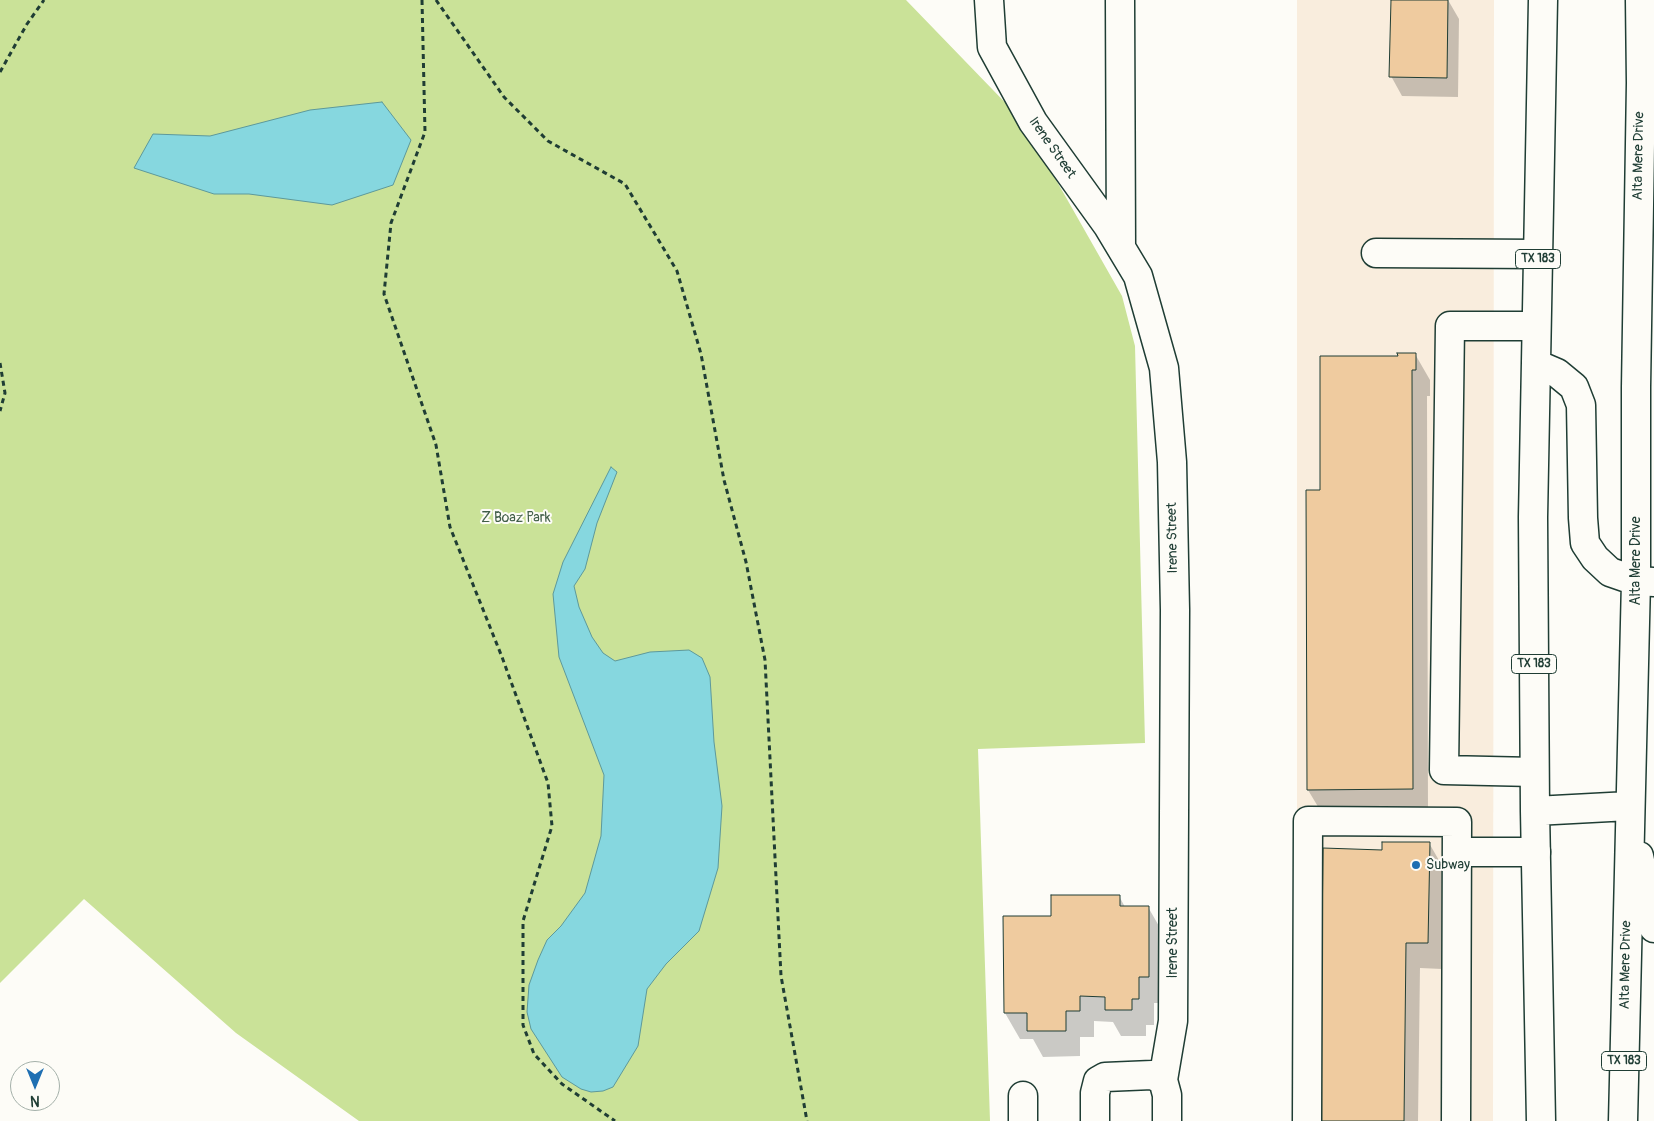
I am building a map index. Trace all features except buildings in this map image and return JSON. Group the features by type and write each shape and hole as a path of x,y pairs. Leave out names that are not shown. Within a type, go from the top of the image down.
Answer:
{"main road":[{"name":"Irene Street","path":"989,0 992,47 1033,122 1108,226 1138,276 1164,368 1172,462 1175,610 1173,1021 1163,1080 1167,1095 1167,1121"},
{"path":"1120,0 1121,247"},
{"name":"TX 183","path":"1541,1121 1534,772 1533,517 1543,0"},
{"name":"Alta Mere Drive","path":"1623,1121 1629,806 1645,582 1646,181 1640,0"},
{"path":"1376,253 1538,254"},
{"path":"1534,772 1444,770 1450,326 1536,326"},
{"path":"1536,364 1557,373 1574,387 1581,406 1585,543 1595,558 1610,572 1645,582"},
{"path":"1535,811 1629,806 1654,928"},
{"path":"1307,1121 1308,821 1457,822 1456,1121"},
{"path":"1457,852 1536,852"},
{"path":"1095,1121 1095,1093 1098,1081 1104,1077 1152,1075 1163,1080"}],"path":[{"path":"0,72 27,24 44,0"},
{"path":"422,0 425,132 391,223 384,294 436,445 450,527 502,657 548,783 552,826 523,921 523,1025 534,1054 562,1084 615,1121"},
{"path":"436,0 504,97 541,135 548,141 625,184 677,271 700,354 724,480 746,562 765,660 781,976 807,1121"},
{"path":"0,363 5,392 0,412"}],"shaded area":[{"path":"1297,0 1494,0 1493,1121 1297,1121"}],"green space":[{"name":"Z Boaz Park","path":"0,0 906,0 1022,120 1122,296 1135,346 1145,743 978,749 990,1121 359,1121 236,1033 84,899 0,983"}],"water":[{"path":"382,102 411,140 393,185 332,205 249,194 214,194 134,168 153,134 210,136 310,110"},
{"path":"611,467 617,472 597,523 585,569 574,586 579,607 592,637 603,653 615,661 650,652 689,650 702,658 710,677 714,742 722,806 718,868 699,931 666,964 647,989 638,1046 613,1087 603,1091 591,1092 581,1089 562,1077 531,1029 527,1012 529,985 538,960 547,940 561,926 585,893 601,836 604,775 559,657 553,594 563,562"}],"place":[{"name":"Subway","path":"1416,865"}]}
